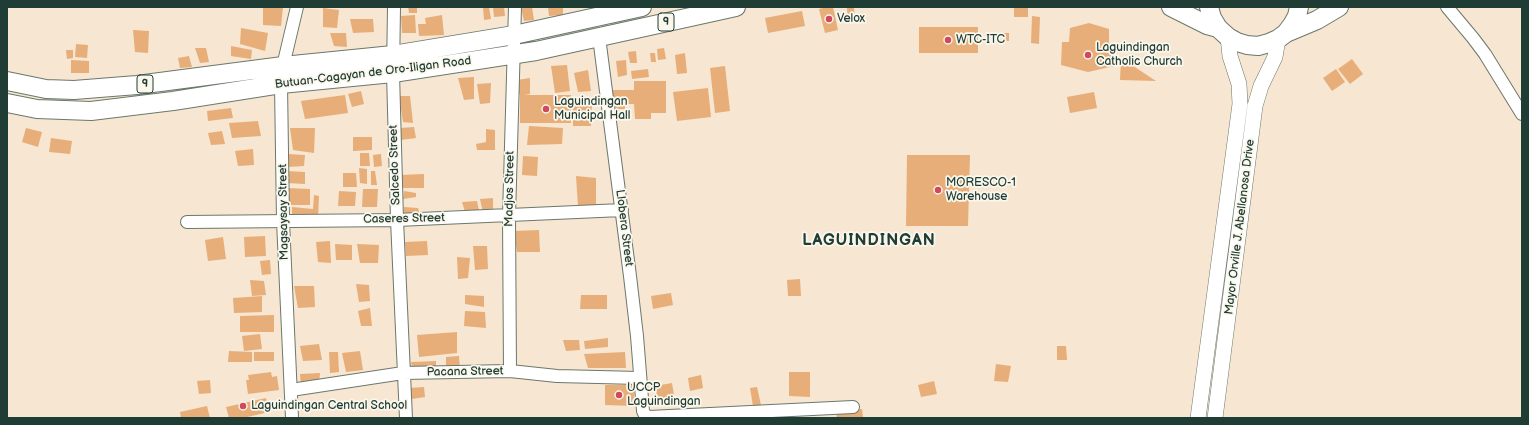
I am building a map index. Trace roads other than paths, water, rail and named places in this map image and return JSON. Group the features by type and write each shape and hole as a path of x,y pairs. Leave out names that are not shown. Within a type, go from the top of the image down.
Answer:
{"highway":[{"name":"Butuan-Cagayan de Oro-Iligan Road","path":"7,81 46,89 100,89 283,66 393,55 514,35 642,7"},
{"name":"Butuan-Cagayan de Oro-Iligan Road","path":"7,103 37,109 91,111 165,102 281,84 393,73 513,54 599,37 734,7"},
{"path":"1171,7 1223,33 1237,42 1258,46 1268,43 1317,20 1339,7"},
{"path":"1209,7 1212,18 1223,33"},
{"path":"1282,36 1292,25 1300,7"}],"main road":[{"name":"Mayor Orville J. Abellanosa Drive","path":"1198,418 1240,104 1239,84 1223,33"},
{"name":"Mayor Orville J. Abellanosa Drive","path":"1215,418 1255,106 1261,86 1275,57 1282,36"}],"street":[{"name":"Magsaysay Street","path":"292,418 283,221 281,84 283,66 297,7"},
{"name":"Salcedo Street","path":"394,7 393,73 397,220 406,418"},
{"name":"Madjos Street","path":"510,371 509,216 515,7"},
{"path":"1447,7 1477,43 1522,114"},
{"name":"Llobera Street","path":"599,37 622,210 637,336 639,378 643,411 645,415 649,417 853,407"},
{"name":"Caseres Street","path":"187,222 397,220 622,210"},
{"name":"Pacana Street","path":"291,390 403,373 510,371 557,376 639,378"}],"place":[{"name":"Velox","path":"829,19"},
{"name":"WTC-ITC","path":"948,40"},
{"name":"Laguindingan Catholic Church","path":"1088,55"},
{"name":"Laguindingan Municipal Hall","path":"546,109"},
{"name":"MORESCO-1 Warehouse","path":"938,190"},
{"name":"UCCP Laguindingan","path":"619,395"},
{"name":"Laguindingan Central School","path":"243,406"}],"district":[{"name":"LAGUINDINGAN","path":"869,241"}]}
